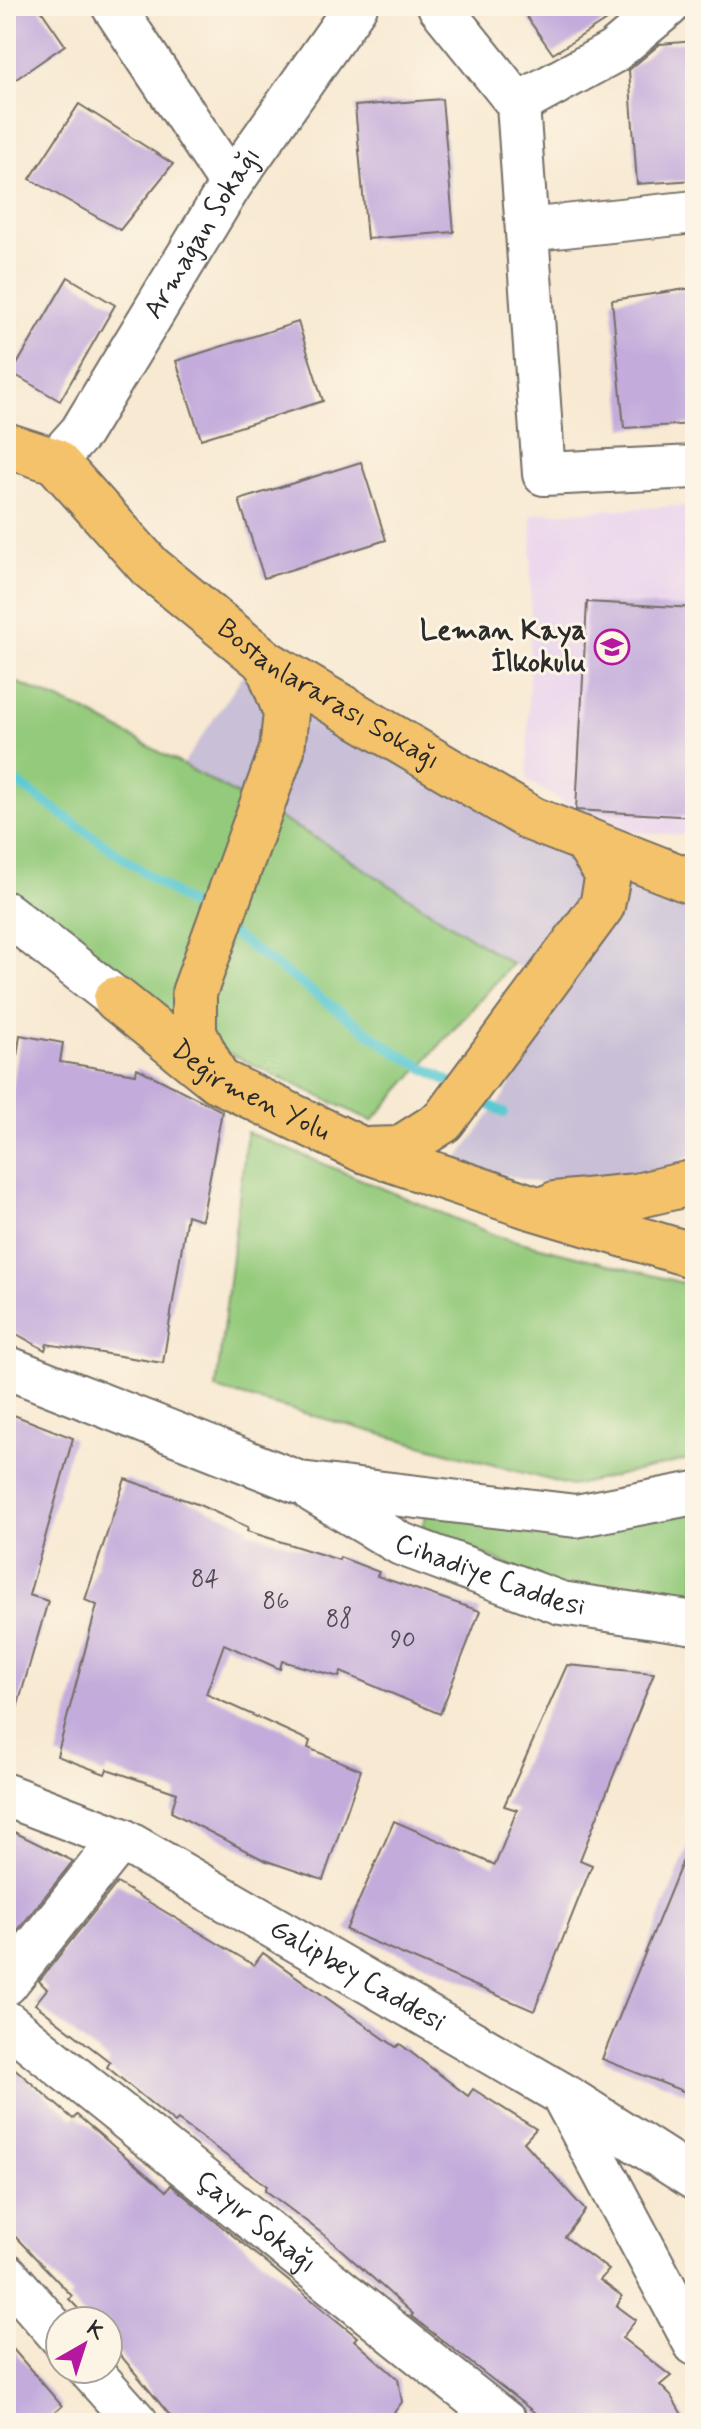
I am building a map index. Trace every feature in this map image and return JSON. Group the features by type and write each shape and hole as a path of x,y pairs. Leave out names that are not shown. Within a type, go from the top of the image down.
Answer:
{"main road":[{"path":"6,445 55,461"},
{"name":"Bostanlararası Sokağı","path":"55,461 150,567 267,663 532,819 695,883"},
{"path":"217,1080 194,1033 199,979 282,750 286,713 267,663"},
{"path":"282,750 317,727 373,725"},
{"path":"363,1150 399,1149 443,1121 602,906 608,875 584,839"},
{"path":"116,999 160,1007 199,979"},
{"name":"Değirmen Yolu","path":"116,999 217,1080 363,1150 528,1206 695,1256"},
{"path":"528,1206 636,1196 695,1182"}],"street":[{"path":"113,6 231,184"},
{"name":"Armağan Sokağı","path":"55,461 81,432 231,184 356,6"},
{"path":"439,6 518,104 544,474 695,467"},
{"path":"518,104 613,52 668,6"},
{"path":"527,230 695,212"},
{"name":"Değirmen Yolu","path":"6,913 116,999"},
{"name":"Cihadiye Caddesi","path":"6,1367 300,1483 401,1544 561,1603 695,1623"},
{"name":"Cihadiye Caddesi","path":"300,1483 576,1516 695,1493"},
{"name":"Galipbey Caddesi","path":"6,1795 121,1839 562,2094 695,2179"},
{"path":"6,1984 121,1839"},
{"name":"Çayır Sokağı","path":"6,2022 480,2415"},
{"path":"562,2094 695,2344"},
{"path":"6,2274 44,2318"},
{"path":"103,2385 137,2423"}],"shaded area":[{"name":"Leman Kaya İlkokulu","path":"695,505 695,836 606,830 527,780 532,514"},
{"path":"244,674 350,728 640,891 695,910 695,1153 663,1171 539,1183 455,1163 505,1094 562,988 512,964 321,841 182,766"}],"green space":[{"path":"6,678 83,710 321,841 512,964 372,1121 201,1040 6,895"},
{"path":"247,1132 497,1236 695,1286 695,1458 571,1486 216,1389"},
{"path":"695,1508 695,1611 567,1592 422,1526 428,1511"}],"building":[{"path":"19,6 38,6 65,45 6,86 6,15"},
{"path":"519,6 628,6 553,54"},
{"path":"695,41 695,180 637,184 629,70 660,44"},
{"path":"442,99 454,232 367,239 355,106"},
{"path":"79,104 173,164 120,230 30,179"},
{"path":"68,277 115,305 60,401 12,373"},
{"path":"693,288 695,424 624,428 612,300"},
{"path":"298,322 323,401 201,439 176,361"},
{"path":"361,462 386,540 264,578 239,500"},
{"path":"587,602 695,608 695,817 576,810"},
{"path":"20,1035 63,1043 60,1062 136,1074 137,1068 222,1111 202,1220 187,1215 163,1363 47,1344 45,1350 6,1328 6,1135"},
{"path":"6,1412 73,1438 29,1595 48,1601 13,1722 6,1721"},
{"path":"125,1479 197,1504 248,1527 247,1531 339,1560 340,1557 379,1572 377,1576 480,1611 440,1714 341,1672 339,1677 282,1661 280,1669 224,1644 206,1694 310,1741 308,1748 361,1770 323,1880 264,1860 171,1812 177,1793 107,1769 105,1774 57,1756 97,1605 85,1600"},
{"path":"567,1665 654,1673 580,1860 592,1865 534,2011 346,1930 394,1821 495,1865 517,1810 504,1806"},
{"path":"6,1828 73,1861 6,1945"},
{"path":"695,1833 695,2096 602,2059"},
{"path":"117,1883 254,1965 263,1953 396,2047 400,2044 468,2096 473,2089 536,2129 524,2142 585,2210 565,2237 609,2270 600,2280 622,2296 617,2306 636,2320 622,2338 671,2376 660,2385 671,2396 687,2423 548,2423 411,2316 413,2314 328,2238 265,2190 267,2186 178,2120 175,2123 107,2067 110,2062 35,2004 47,1989 39,1981"},
{"path":"6,2061 73,2119 77,2115 166,2191 171,2185 357,2337 354,2340 398,2379 402,2402 386,2423 176,2423 124,2360 124,2305 75,2305 69,2299 72,2296 6,2227"},
{"path":"6,2341 62,2406 43,2423 6,2423"}],"waterway":[{"path":"6,775 209,918"},
{"path":"228,931 397,1053 457,1086"},
{"path":"474,1096 504,1113"}],"place":[{"name":"Leman Kaya İlkokulu","path":"612,647"}]}
